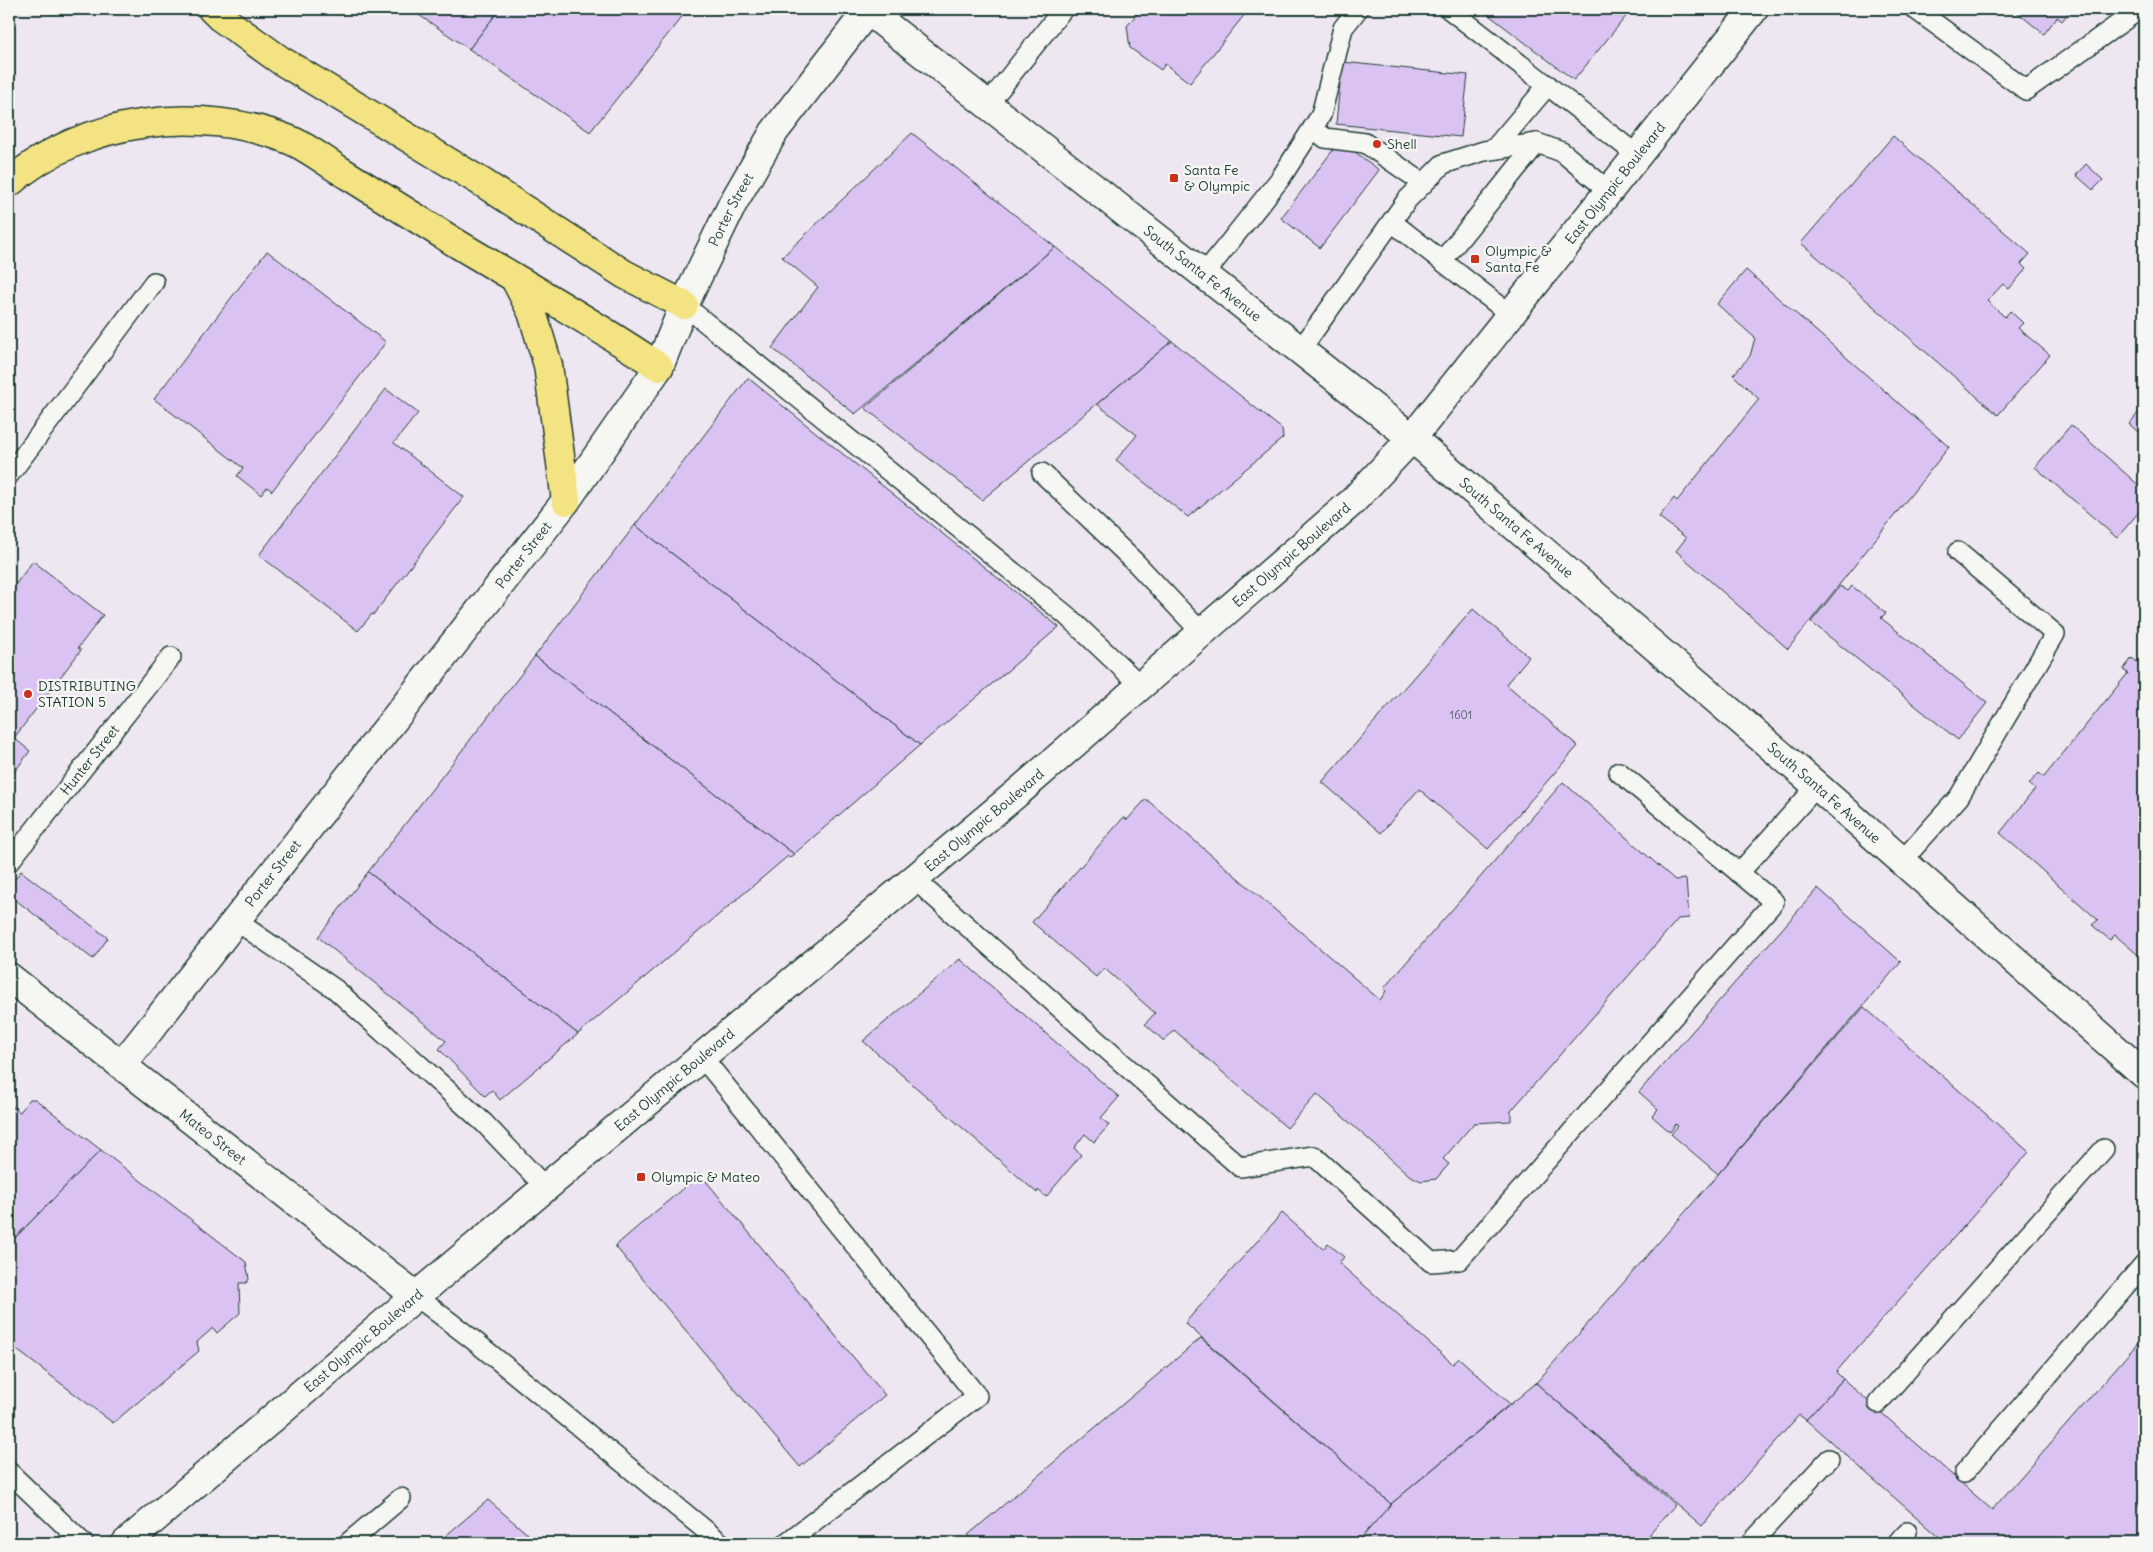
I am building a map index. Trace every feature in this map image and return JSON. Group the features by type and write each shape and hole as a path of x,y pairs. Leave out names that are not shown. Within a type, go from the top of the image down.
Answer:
{"highway":[{"path":"212,9 220,18 280,60 483,183 624,274 684,306"},
{"path":"16,176 70,144 125,127 179,121 241,126 291,140 515,279 608,332 659,367"},
{"path":"515,279 532,312 548,365 566,502"}],"main road":[{"name":"South Santa Fe Avenue","path":"867,9 1205,273 1412,438 1817,786 2144,1074"},
{"name":"Porter Street","path":"122,1065 234,920 566,502 659,367 684,306 733,203 774,132 867,9"},
{"name":"East Olympic Boulevard","path":"126,1543 416,1296 915,880 1352,502 1412,438 1754,9"},
{"name":"Mateo Street","path":"9,977 416,1296"}],"lane":[{"path":"988,104 1063,9"},
{"path":"1205,273 1280,179 1321,115 1343,28 1358,9"},
{"path":"1449,9 1637,155"},
{"path":"1915,9 2026,90 2140,9"},
{"path":"1494,149 1548,85"},
{"path":"1313,128 1325,138 1365,143 1423,183"},
{"path":"1442,261 1537,143"},
{"path":"1301,349 1407,200 1443,164 1494,149 1537,143 1562,152 1609,190"},
{"path":"1392,222 1510,314"},
{"path":"9,475 154,282"},
{"path":"684,306 1066,615 1141,686"},
{"path":"1042,473 1136,563 1202,633"},
{"path":"1902,862 1959,797 2055,634 1958,552"},
{"name":"Hunter Street","path":"9,862 172,657"},
{"path":"915,880 1240,1168 1314,1156 1431,1262 1459,1260 1774,902 1619,772"},
{"path":"1739,873 1817,786"},
{"path":"234,920 335,989 484,1123 546,1188"},
{"path":"702,1057 977,1396 786,1543"},
{"path":"1878,1404 2104,1149"},
{"path":"1964,1473 2144,1264"},
{"path":"416,1296 472,1339 720,1543"},
{"path":"1751,1543 1829,1459"},
{"path":"9,1472 83,1543"},
{"path":"348,1543 402,1498"}],"building":[{"path":"410,9 500,9 469,49"},
{"path":"500,9 688,9 590,132 469,49"},
{"path":"1141,9 1249,9 1190,83 1165,64 1161,70 1130,48 1127,26"},
{"path":"1481,9 1632,9 1574,80"},
{"path":"2013,9 2072,9 2062,21 2057,17 2044,34"},
{"path":"1342,62 1468,75 1461,137 1336,124"},
{"path":"912,133 1055,247 855,414 772,348 818,287 782,257"},
{"path":"1893,136 2030,254 2021,264 2026,269 2009,289 2003,284 1987,301 2005,317 2010,311 2023,323 2018,328 2050,355 1998,415 1801,243"},
{"path":"1340,141 1379,170 1320,248 1281,218"},
{"path":"2086,164 2103,180 2093,190 2076,175"},
{"path":"1055,247 1172,341 982,500 865,408"},
{"path":"267,251 386,342 272,491 267,487 261,495 237,476 243,468 154,399"},
{"path":"1746,270 1949,447 1788,649 1676,551 1686,538 1659,517 1674,498 1677,501 1759,399 1733,375 1750,356 1755,338 1717,304"},
{"path":"1172,341 1282,429 1283,438 1188,517 1116,460 1137,435 1097,404"},
{"path":"748,378 1059,627 920,745 635,525"},
{"path":"386,389 418,413 394,443 464,497 373,615 358,631 259,555"},
{"path":"2144,406 2144,437 2129,424"},
{"path":"2071,425 2144,490 2144,506 2117,538 2035,467"},
{"path":"635,525 920,745 794,854 535,656"},
{"name":"DISTRIBUTING STATION 5","path":"33,561 103,615 78,648 81,650 14,738 30,751 9,779 9,593"},
{"path":"1840,586 1848,591 1852,586 1886,613 1881,618 1987,703 1958,740 1811,622"},
{"path":"1473,609 1529,657 1506,684 1578,746 1488,849 1419,789 1381,833 1322,782"},
{"path":"2144,653 2144,960 2115,935 2110,940 2092,925 2098,920 2000,833 2035,789 2029,784 2039,773 2044,777 2128,673 2123,670 2132,658 2137,662"},
{"path":"535,656 794,854 789,858 788,856 578,1034 368,872"},
{"path":"1563,782 1675,880 1686,879 1689,918 1678,919 1511,1111 1511,1121 1474,1123 1443,1159 1449,1164 1436,1179 1421,1181 1409,1175 1317,1094 1287,1128 1174,1030 1164,1041 1145,1024 1155,1013 1104,968 1096,977 1032,922 1124,817 1127,820 1146,799 1380,1000 1386,991 1384,988"},
{"path":"21,871 108,938 93,959 9,895 9,887"},
{"path":"368,872 578,1034 500,1100 492,1090 485,1096 439,1049 446,1041 318,937"},
{"path":"1818,888 1901,962 1718,1174 1671,1134 1678,1126 1676,1124 1670,1132 1652,1116 1658,1109 1639,1092"},
{"path":"960,959 1119,1097 1101,1118 1109,1125 1094,1142 1085,1134 1074,1148 1081,1155 1046,1197 1038,1190 1037,1193 863,1041"},
{"path":"1864,1007 2029,1152 1836,1372 1843,1379 1806,1420 1799,1415 1702,1526 1536,1383"},
{"path":"30,1099 35,1099 101,1150 9,1244 9,1104 20,1112"},
{"path":"101,1150 246,1262 249,1279 246,1283 239,1283 240,1313 217,1333 213,1328 197,1342 199,1351 113,1423 9,1344 9,1244"},
{"path":"700,1174 885,1395 800,1467 615,1246"},
{"path":"1282,1213 1323,1249 1328,1243 1344,1257 1339,1263 1453,1364 1459,1358 1510,1404 1391,1504 1185,1323"},
{"path":"2144,1336 2144,1543 1946,1543 1806,1420 1843,1379 1992,1510"},
{"path":"1201,1338 1391,1504 1357,1543 978,1543 968,1535"},
{"path":"1536,1383 1675,1505 1641,1543 1357,1543 1391,1504"},
{"path":"488,1500 538,1543 437,1543"}],"place":[{"name":"Shell","path":"1377,144"},
{"name":"Santa Fe & Olympic","path":"1174,178"},
{"name":"Olympic & Santa Fe","path":"1475,259"},
{"name":"DISTRIBUTING STATION 5","path":"28,694"},
{"name":"Olympic & Mateo","path":"641,1177"}]}
